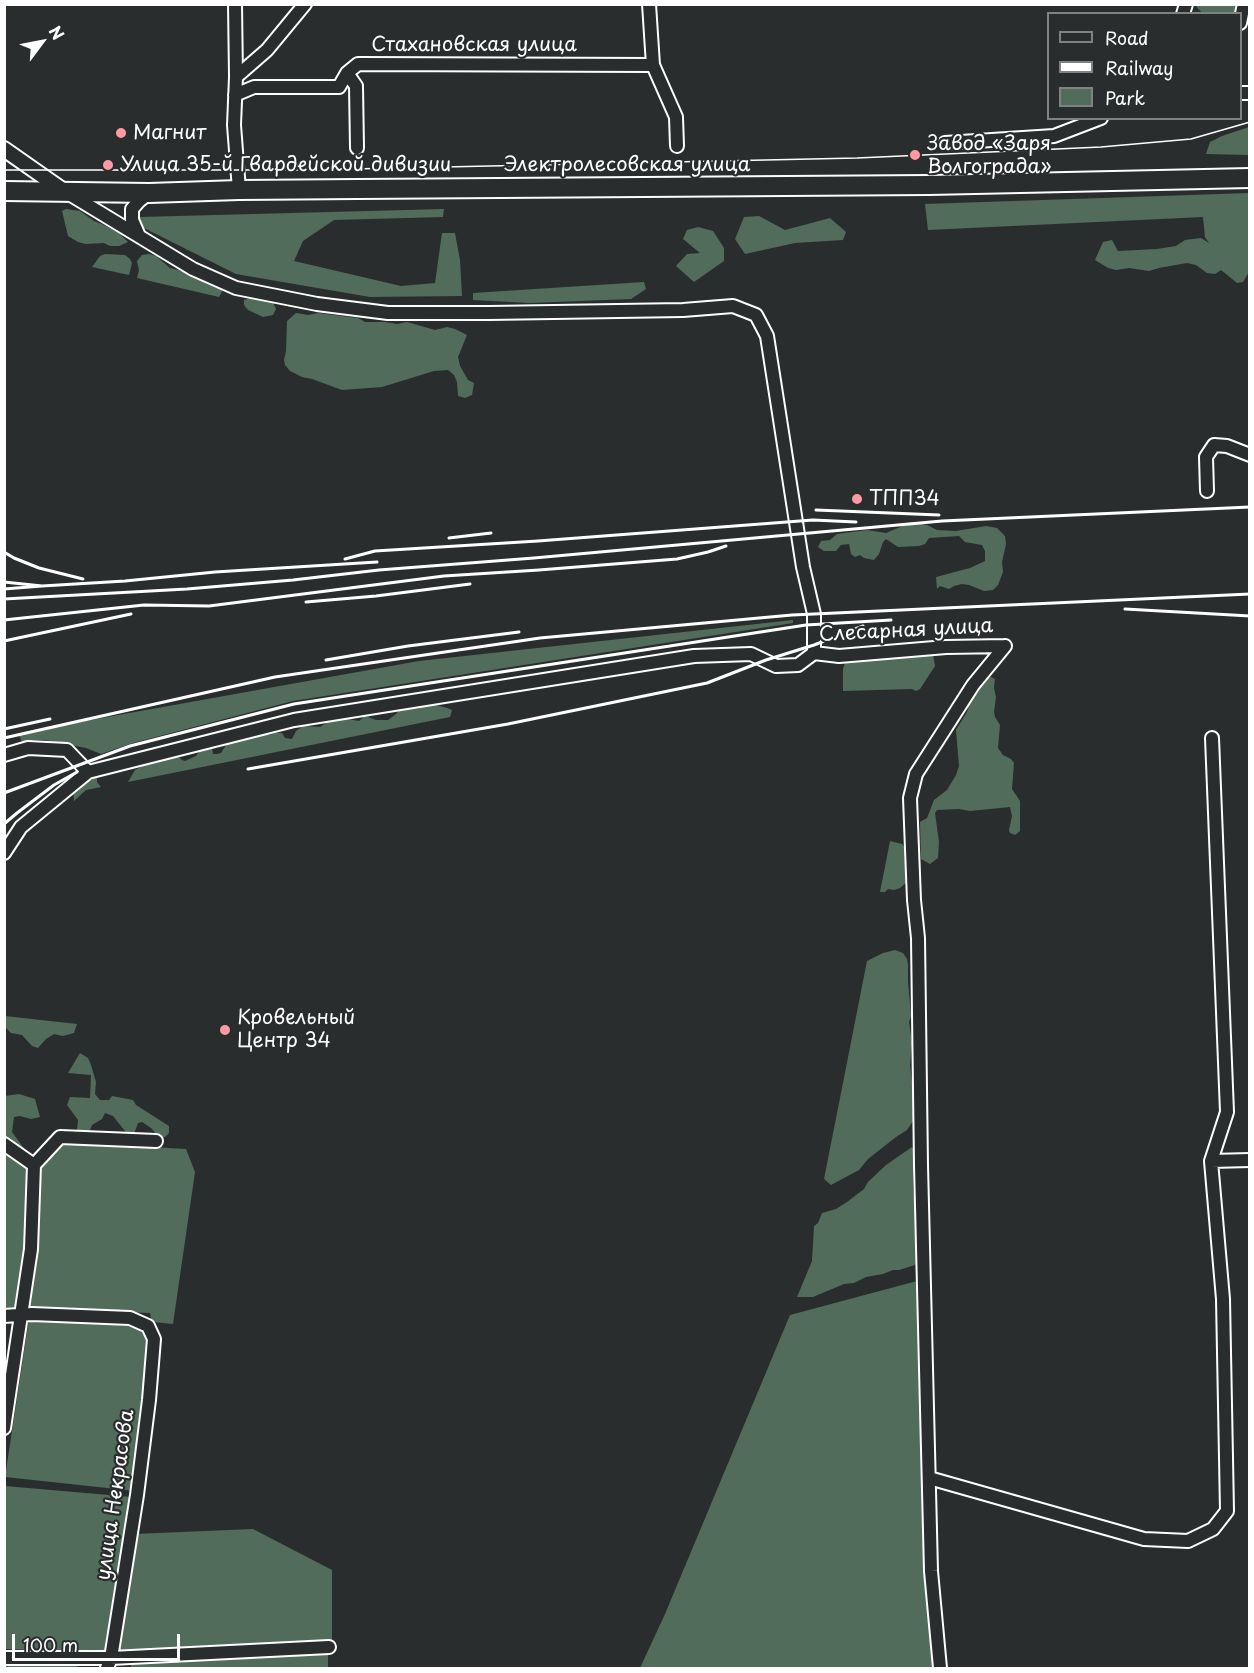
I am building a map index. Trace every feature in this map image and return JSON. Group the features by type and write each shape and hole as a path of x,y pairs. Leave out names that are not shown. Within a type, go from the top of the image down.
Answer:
{"main road":[{"name":"Электролесовская улица","path":"4,191 149,193 239,190 906,185 1250,178"}],"street":[{"path":"235,4 234,125 239,190"},
{"path":"236,77 267,51 304,4"},
{"path":"649,4 653,65 676,117 677,146"},
{"name":"Стахановская улица","path":"236,95 254,87 339,87 347,73 358,64 653,65"},
{"path":"347,73 356,87 357,148"},
{"path":"945,143 1054,136 1096,120"},
{"path":"4,149 64,191 140,238 193,269 236,288 388,313 498,314 683,310 733,306 756,315 767,336 796,528 814,614 813,653"},
{"path":"140,238 132,220 132,208 149,193"},
{"path":"1207,491 1206,457 1214,446 1227,446 1250,455"},
{"name":"Слесарная улица","path":"88,772 294,720 682,657 751,654 776,666 798,665 813,653 839,656 946,647 1005,646 973,685 916,774 910,798 914,900 918,938 929,1478"},
{"path":"940,1668 932,1571 929,1478 1144,1539 1188,1540 1213,1529 1227,1511 1223,1299 1211,1161 1227,1112 1212,738"},
{"path":"4,755 28,748 67,750 88,772 21,827 4,853"},
{"path":"4,1428 31,1249 34,1165 60,1137 156,1141"},
{"path":"4,1144 34,1165"},
{"path":"1211,1161 1250,1160"},
{"path":"4,1316 20,1315"},
{"name":"улица Некрасова","path":"20,1315 130,1318 148,1326 154,1339 137,1495 109,1663"},
{"path":"4,1658 109,1663 329,1647"}],"green space":[{"path":"1195,4 1237,5 1235,12 1201,12"},
{"path":"1249,127 1249,155 1206,154 1210,142"},
{"path":"1249,193 1249,272 1243,282 1237,283 1221,270 1215,274 1207,273 1196,265 1187,263 1149,271 1129,268 1116,270 1095,260 1103,242 1112,240 1118,251 1157,249 1176,246 1185,240 1201,238 1209,243 1205,237 1203,217 928,230 925,204"},
{"path":"66,209 80,211 94,221 119,233 128,242 119,246 110,246 104,243 78,242 68,236 62,211"},
{"path":"444,209 443,217 334,220 303,241 294,261 401,286 435,283 442,233 455,233 460,260 462,296 370,297 236,274 138,225 139,217"},
{"path":"759,216 785,230 830,218 846,232 843,240 795,243 745,254 735,239 744,217"},
{"path":"698,227 713,231 724,248 724,261 694,282 676,266 687,254 700,253 683,239 687,230"},
{"path":"125,255 130,259 132,263 129,275 92,267 100,256"},
{"path":"142,255 156,256 170,268 193,274 210,285 224,288 219,297 137,278 139,270 137,261"},
{"path":"644,282 646,289 631,299 530,303 473,300 473,293"},
{"path":"253,297 272,300 276,309 273,315 263,317 248,310 244,305 244,300"},
{"path":"296,313 358,318 365,322 397,324 407,322 435,330 447,327 455,329 467,335 458,357 468,380 474,383 472,395 465,398 458,396 457,382 448,370 434,371 382,387 342,390 302,377 290,371 284,360 287,321"},
{"path":"912,522 937,530 956,531 986,526 997,528 1005,536 1006,544 1002,562 1003,572 998,585 993,590 984,591 962,584 949,589 940,586 937,589 936,577 970,568 985,561 985,551 982,545 965,542 959,536 929,538 925,544 919,546 898,547 886,539 874,560 860,555 855,557 851,554 849,544 841,545 836,551 824,551 818,547 821,541 830,540 837,534 867,530 886,533"},
{"path":"793,620 793,623 293,701 133,743 101,754 86,748 45,740 33,740 23,744 18,733 419,661"},
{"path":"933,654 935,666 920,689 916,691 912,689 843,691 843,669 845,663 851,660"},
{"path":"986,675 995,679 994,712 1000,725 998,748 1014,763 1012,789 1020,801 1020,831 1015,835 1010,833 1012,816 1010,807 970,811 937,810 935,813 939,842 938,858 930,864 921,859 920,822 927,818 934,800 947,790 956,775 959,766 956,730"},
{"path":"429,703 452,710 450,717 128,782 135,770 150,762 176,755 185,761 196,756 201,749 209,747 213,754 221,753 228,742 238,738 244,739 264,733 270,735 282,733 285,738 292,739 296,731 303,726 320,727 329,721 348,719 359,721 365,716 376,720 388,720 400,709 409,705 418,709"},
{"path":"90,775 97,777 97,782 101,787 86,790 74,801 73,790"},
{"path":"890,841 902,844 908,851 907,882 900,888 880,892"},
{"path":"895,950 903,953 908,965 913,1121 907,1130 868,1159 859,1170 831,1185 824,1179 867,961"},
{"path":"5,1016 77,1024 74,1033 63,1036 54,1034 38,1048 32,1046 22,1035 11,1033 5,1027"},
{"path":"80,1053 88,1058 91,1065 96,1082 95,1094 100,1100 109,1100 112,1096 133,1100 136,1105 169,1126 169,1133 160,1138 142,1122 138,1123 134,1134 129,1136 113,1116 105,1113 102,1119 92,1125 90,1130 82,1132 77,1130 78,1120 67,1105 70,1097 90,1098 91,1075 68,1073"},
{"path":"19,1094 35,1099 40,1117 31,1119 14,1117 12,1132 31,1158 29,1241 16,1310 5,1311 5,1096"},
{"path":"63,1142 186,1149 195,1172 173,1324 152,1322 150,1313 28,1308 38,1242 39,1166"},
{"path":"912,1147 915,1151 913,1187 919,1257 915,1265 866,1277 813,1297 797,1297 812,1261 814,1226 818,1223 822,1213 836,1209 847,1202 864,1189 886,1165"},
{"path":"917,1281 926,1562 935,1668 640,1668 665,1614 790,1315"},
{"path":"29,1319 127,1323 144,1330 150,1345 135,1491 5,1477"},
{"path":"5,1486 132,1497 108,1653 5,1649"},
{"path":"253,1529 332,1570 332,1641 119,1651 134,1534"},
{"path":"328,1650 328,1668 131,1668 131,1663"},
{"path":"72,1662 79,1668 5,1668 4,1665 47,1666"}],"tram line":[{"path":"4,170 306,170 857,158 1101,147 1191,139 1250,122"}],"railway":[{"path":"4,599 187,589 942,521 1250,507"},
{"path":"816,510 939,515"},
{"path":"345,559 375,551 813,520 856,522"},
{"path":"449,538 491,533"},
{"path":"4,620 144,605 209,606 444,576 677,559 726,546"},
{"path":"4,552 39,568 83,579"},
{"path":"42,586 377,562"},
{"path":"4,582 42,586 4,589"},
{"path":"306,602 470,584"},
{"path":"4,738 275,677 540,638 792,615 1250,594"},
{"path":"1125,609 1250,616"},
{"path":"4,641 131,614"},
{"path":"4,793 130,746 294,704 806,625 891,620"},
{"path":"248,769 508,724 707,683 863,626"},
{"path":"326,660 408,646 519,632"},
{"path":"4,729 50,719"},
{"path":"4,824 54,785 77,772"}],"place":[{"name":"Магнит","path":"121,133"},
{"name":"Завод «Заря Волгограда»","path":"915,155"},
{"name":"Улица 35-й Гвардейской дивизии","path":"108,165"},
{"name":"ТПП34","path":"857,499"},
{"name":"Кровельный Центр 34","path":"225,1030"}]}
